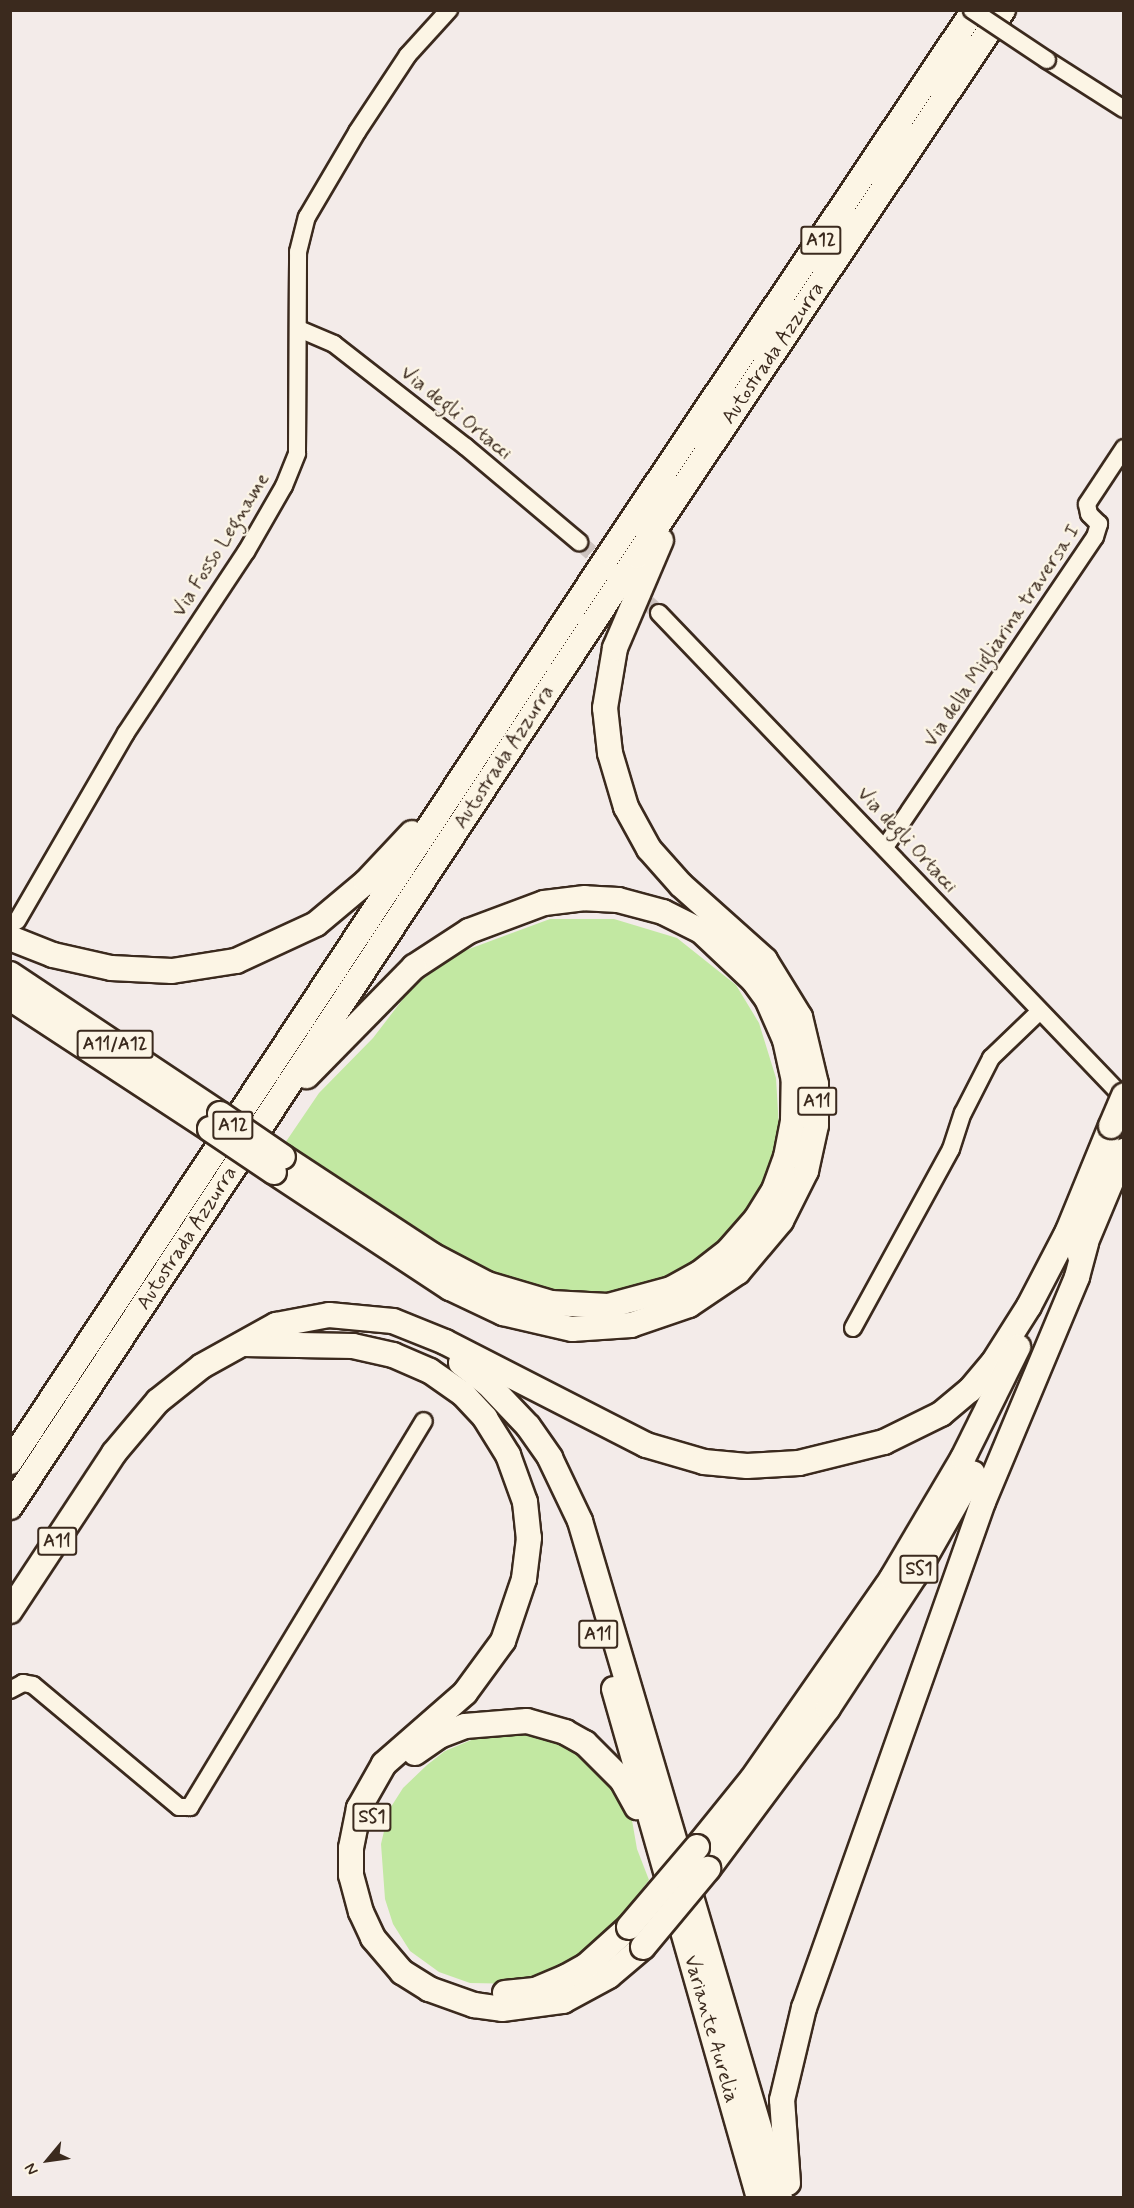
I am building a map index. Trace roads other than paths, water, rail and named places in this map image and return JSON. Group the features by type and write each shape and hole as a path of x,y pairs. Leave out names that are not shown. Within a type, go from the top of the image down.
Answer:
{"highway":[{"name":"Autostrada Azzurra","path":"10,1462 973,10"},
{"name":"Autostrada Azzurra","path":"10,1507 690,475 1003,10"},
{"name":"A11","path":"10,998 215,1122 450,1288 503,1313 572,1329 631,1325 689,1305 738,1272 781,1221 806,1171 816,1125 816,1084 800,1017 765,960 681,885 649,849 621,795 606,734 605,708 615,648 690,475"},
{"path":"14,929 53,955 111,968 172,971 236,961 316,924 366,882 455,788"},
{"path":"266,1119 388,991 434,952 492,919 559,900 602,898 644,905 701,931 739,963 767,999 790,1058 794,1100 791,1136 781,1173 756,1220 729,1250 700,1273 671,1289 630,1303 565,1306 486,1284 278,1165"},
{"name":"A11/A12","path":"10,974 215,1122"},
{"name":"SS1","path":"505,1420 528,1520 527,1560 516,1608 498,1649 465,1694 390,1758 365,1793 351,1848 355,1893 373,1938 402,1972 429,1989 474,2006 521,2008 562,2001 609,1976 643,1947 708,1869 805,1741 915,1575 994,1433 1077,1236 1111,1126 1124,1097"},
{"name":"SS1","path":"663,1860 622,1780 585,1743 552,1727 510,1720 455,1730 417,1752 384,1786 366,1844 367,1882 383,1924 400,1948 424,1970 481,1992 535,1990 586,1966 629,1927 752,1779 841,1654 926,1521 1124,1150"},
{"path":"243,1344 265,1330 294,1321 329,1315 363,1316 419,1330 646,1445 690,1459 761,1466 854,1452 941,1414 970,1390 993,1363 1077,1236"},
{"path":"790,2198 782,2100 804,2008 983,1502 1077,1277 1077,1236"},
{"name":"A11","path":"10,1611 114,1453 141,1420 190,1374 243,1344 306,1330 376,1339 428,1356 464,1376 505,1420 543,1470 571,1538 663,1860"},
{"path":"243,1344 353,1346 402,1358 458,1390 478,1410 505,1420 550,1458 580,1521 780,2198"},
{"name":"Variante Aurelia","path":"663,1860 759,2198"}],"street":[{"name":"Via Fosso Legname","path":"14,929 126,733 246,552 284,486 297,453 298,252 307,217 357,132 408,56 449,10"},
{"path":"973,10 1124,109"},
{"name":"Via degli Ortacci","path":"299,329 334,344 579,542"},
{"name":"Via della Migliarina traversa I","path":"885,847 1095,537 1099,524 1089,514 1087,504 1124,448"},
{"name":"Via degli Ortacci","path":"659,613 885,847 1039,1012 1124,1097"},
{"path":"853,1328 951,1149 963,1113 992,1058 1039,1012"},
{"path":"10,1690 23,1683 33,1685 179,1807 190,1807 424,1421"}],"tunnel":[{"path":"579,542 611,570"},
{"path":"630,587 659,613"}]}
